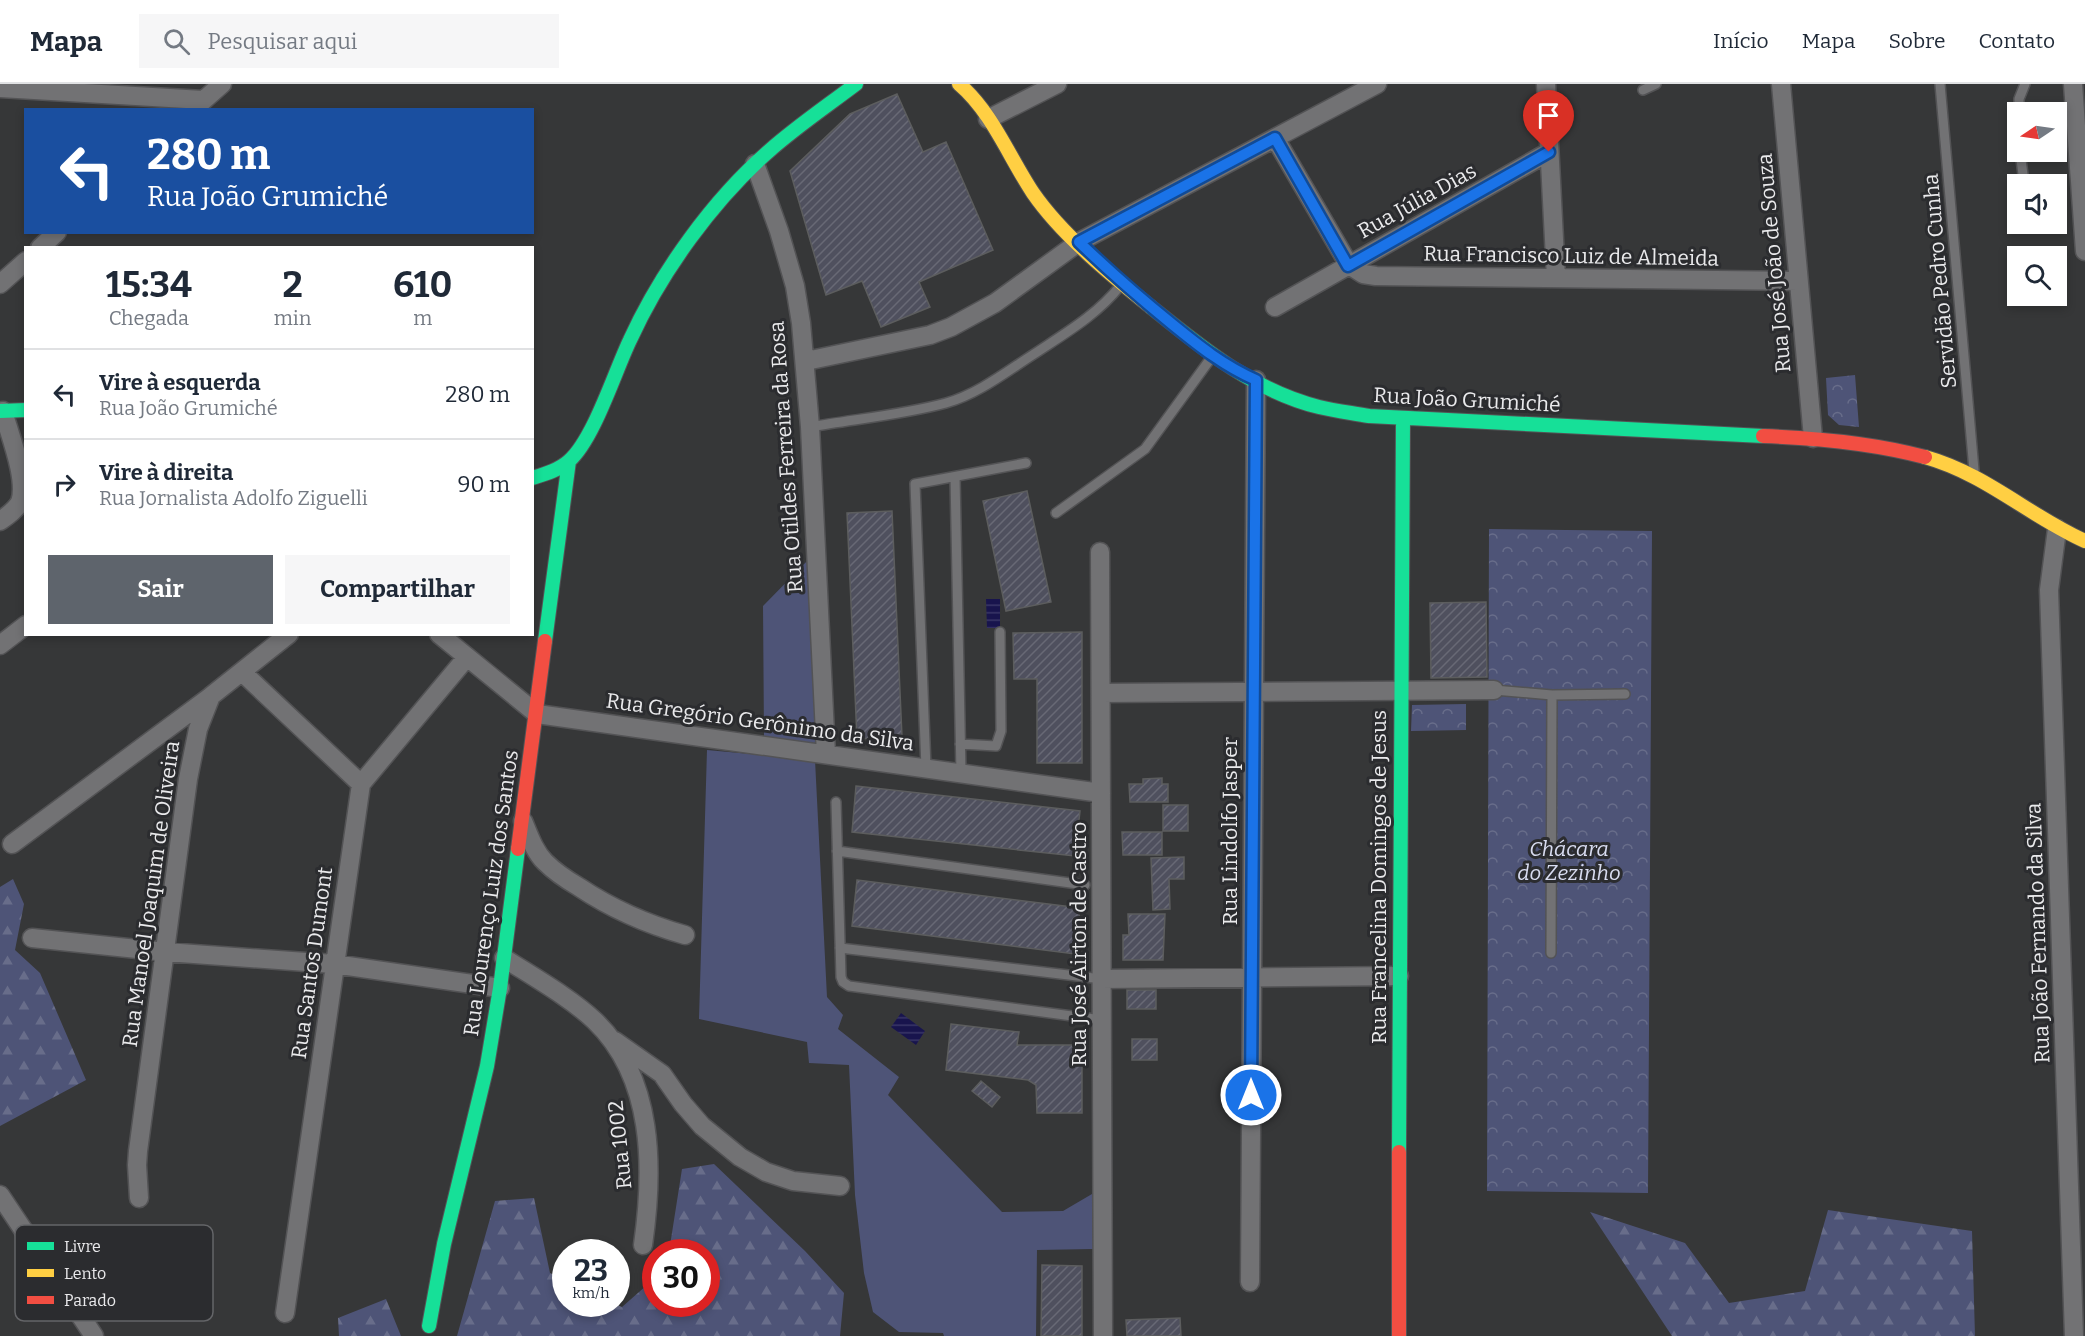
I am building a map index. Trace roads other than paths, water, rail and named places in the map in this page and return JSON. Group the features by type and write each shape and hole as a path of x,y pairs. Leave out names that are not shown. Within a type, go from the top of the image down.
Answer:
{"main road":[{"path":"534,477 553,471 568,461 585,440 643,312 711,212 755,164 856,84"},
{"name":"Rua João Grumiché","path":"959,84 974,97 1034,194 1056,222 1122,284 1212,356 1272,390 1318,407 1358,414 1813,438 1924,457 1975,475 2057,529 2085,541"},
{"path":"1,411 24,410"},
{"name":"Rua Francelina Domingos de Jesus","path":"1399,1336 1403,418"},
{"name":"Rua Lourenço Luiz dos Santos","path":"429,1326 444,1244 487,1066 500,988 568,461"}],"street":[{"path":"0,88 198,105 222,84"},
{"path":"988,119 1033,90 1057,84"},
{"path":"806,361 930,335 951,327 995,303 1079,242 1377,84"},
{"path":"1546,84 1556,278"},
{"name":"Rua José João de Souza","path":"1781,84 1813,438"},
{"path":"2073,84 2083,168 2085,251"},
{"path":"1275,138 1348,266"},
{"name":"Rua Júlia Dias","path":"1275,307 1549,152"},
{"name":"Rua Otildes Ferreira da Rosa","path":"755,164 779,231 795,286 806,361 826,754"},
{"path":"42,246 55,234"},
{"path":"0,284 24,263"},
{"name":"Rua Francisco Luiz de Almeida","path":"1348,266 1363,274 1376,276 1798,281"},
{"name":"Rua Lindolfo Jasper","path":"1251,1282 1256,380"},
{"path":"0,521 19,504 22,488 1,411"},
{"name":"Rua João Fernando da Silva","path":"2057,529 2049,590 2074,1336"},
{"name":"Rua José Airton de Castro","path":"1100,552 1103,1336"},
{"path":"0,645 24,627"},
{"path":"12,844 211,696 287,636"},
{"path":"441,636 537,714"},
{"path":"242,672 361,784 467,657"},
{"path":"1101,693 1494,690"},
{"name":"Rua Manoel Joaquim de Oliveira","path":"139,1198 138,1151 188,779 198,729 211,696"},
{"name":"Rua Gregório Gerônimo da Silva","path":"537,714 1101,793"},
{"name":"Rua Santos Dumont","path":"285,1313 361,784"},
{"path":"523,819 537,852 545,862 564,877 628,915 651,926 685,935"},
{"path":"32,938 166,952 334,964 500,988"},
{"name":"Rua 1002","path":"504,958 581,1010 611,1038 629,1068 644,1112 647,1145 648,1195 644,1239"},
{"path":"1102,979 1399,976"},
{"path":"611,1038 662,1074 702,1126 740,1156 766,1172 793,1181 840,1186"},
{"path":"0,1196 19,1225"},
{"path":"84,1321 94,1336"}],"lane":[{"path":"1643,90 1656,84"},
{"name":"Servidão Pedro Cunha","path":"1940,84 1975,475"},
{"path":"2019,102 2025,84"},
{"path":"810,427 925,408 965,396 994,380 1071,329 1109,300 1122,284"},
{"path":"1056,513 1145,449 1212,356"},
{"path":"926,768 915,484 1026,463"},
{"path":"955,477 961,773"},
{"path":"960,744 996,746 1001,731 1000,632"},
{"path":"1494,690 1552,695 1625,694"},
{"path":"1551,952 1552,695"},
{"path":"836,802 841,977 843,982 849,986 1102,1020"},
{"path":"837,851 1085,885"},
{"path":"840,948 1102,979"}],"park label":[{"name":"Chácara do Zezinho","path":"1569,861"}]}
